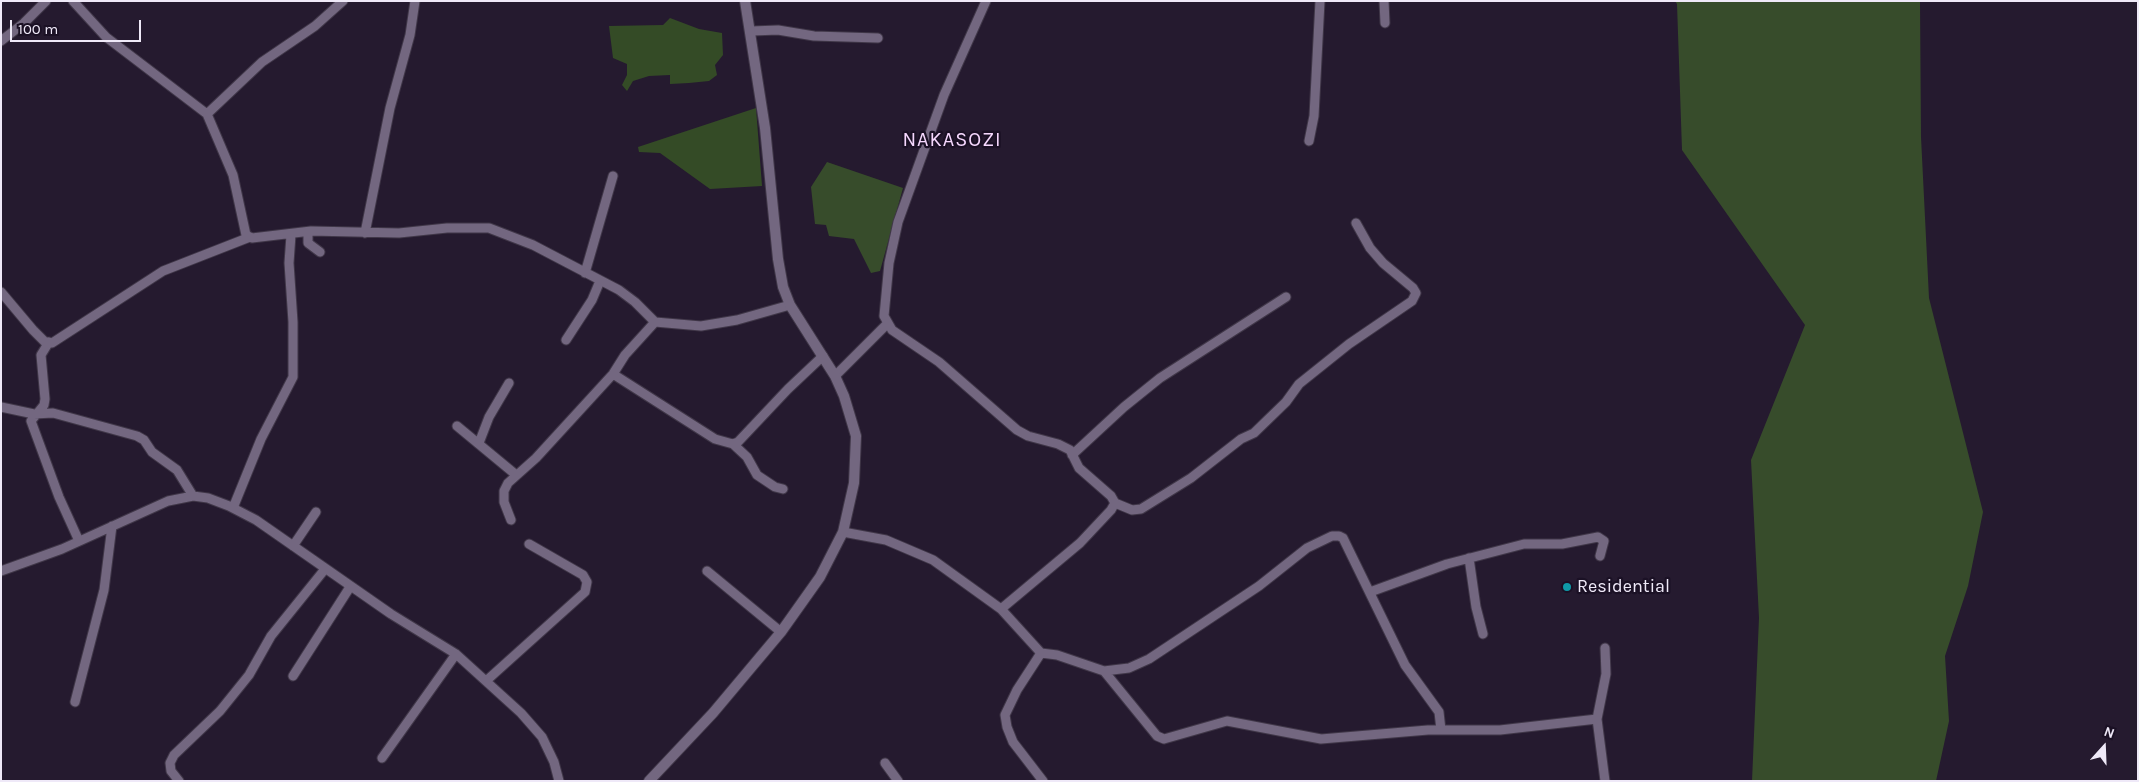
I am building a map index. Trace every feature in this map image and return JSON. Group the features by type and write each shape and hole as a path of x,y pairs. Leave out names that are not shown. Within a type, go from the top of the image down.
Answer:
{"street":[{"path":"1,41 24,23 46,1"},
{"path":"73,1 106,37 207,114 233,175 242,224 246,235 250,237"},
{"path":"207,114 262,62 314,26 343,1"},
{"path":"365,233 375,172 399,71 410,36 415,1"},
{"path":"649,781 713,713 781,632 820,577 843,532 852,500 857,452 852,420 835,376 790,305 778,259 765,128 752,31 745,1"},
{"path":"986,1 944,95 898,222 889,263 884,310 887,324 892,330 940,362 1017,430 1028,436 1058,444 1070,450 1079,468 1111,496 1115,503 1132,510 1141,509 1191,478 1241,439 1254,433 1286,402 1299,384 1348,344 1412,301 1416,293 1413,288 1383,264 1370,248 1356,223"},
{"path":"1309,141 1314,116 1320,1"},
{"path":"1384,1 1385,23"},
{"path":"752,31 778,30 814,36 878,38"},
{"path":"585,273 612,176"},
{"path":"79,541 59,497 31,421 34,414 44,405 45,399 40,361 41,355 50,342 97,315 163,271 250,237 291,235 308,232 399,233 447,228 489,228 533,245 600,281 635,302 655,322 701,326 737,320 790,305"},
{"path":"308,232 308,243 320,252"},
{"path":"233,508 261,439 293,377 289,263 291,235"},
{"path":"566,340 592,300 600,281"},
{"path":"1,292 33,330 45,342 50,342"},
{"path":"1072,455 1124,407 1160,378 1286,297"},
{"path":"511,520 504,502 504,491 515,474 536,458 613,374 634,344 655,322"},
{"path":"835,376 887,324"},
{"path":"733,444 738,442 788,389 823,356"},
{"path":"613,374 716,440 733,444 747,457 757,475 774,487 782,489"},
{"path":"479,443 489,417 509,383"},
{"path":"1,407 34,414 53,413 136,436 144,440 152,452 177,470 193,496"},
{"path":"457,426 515,474"},
{"path":"1,571 79,541 168,501 193,496 208,498 233,508 293,546 350,587 456,654 542,737 554,762 559,781"},
{"path":"1001,609 1080,543 1111,510 1115,503"},
{"path":"293,546 316,512"},
{"path":"75,702 104,590 112,526"},
{"path":"843,532 886,540 912,549 933,560 1001,609 1041,653 1057,655 1104,671 1129,668 1150,659 1251,591 1307,548 1332,536 1343,538 1406,665 1439,712 1441,730"},
{"path":"1370,592 1468,558 1524,544 1562,544 1598,537 1604,541 1600,556"},
{"path":"486,681 585,592 587,582 583,575 529,544"},
{"path":"1468,558 1476,607 1484,634"},
{"path":"179,781 171,771 170,763 174,755 220,712 249,675 271,636 324,569"},
{"path":"707,571 781,632"},
{"path":"293,676 350,587"},
{"path":"1605,648 1606,674 1597,719 1605,781"},
{"path":"1041,653 1017,690 1005,715 1013,742 1043,781"},
{"path":"382,758 456,654"},
{"path":"1104,671 1156,736 1164,739 1227,722 1322,739 1367,734 1441,730 1500,730 1597,719"},
{"path":"884,762 898,781"}],"green space":[{"path":"1675,1 1920,1 1921,137 1929,298 1983,512 1968,586 1945,656 1949,721 1936,781 1752,781 1759,618 1751,460 1805,325 1682,150 1677,4"},
{"path":"670,18 699,29 722,33 723,55 715,65 717,75 709,81 670,84 670,75 649,76 633,81 627,91 622,85 627,75 627,64 613,58 609,26 663,25"},
{"path":"756,108 762,186 710,189 660,153 639,152 638,147"},
{"path":"827,162 903,188 880,271 871,273 854,239 829,236 826,225 815,224 811,187"}],"place":[{"name":"Residential","path":"1567,587"}],"district":[{"name":"NAKASOZI","path":"952,140"}]}
